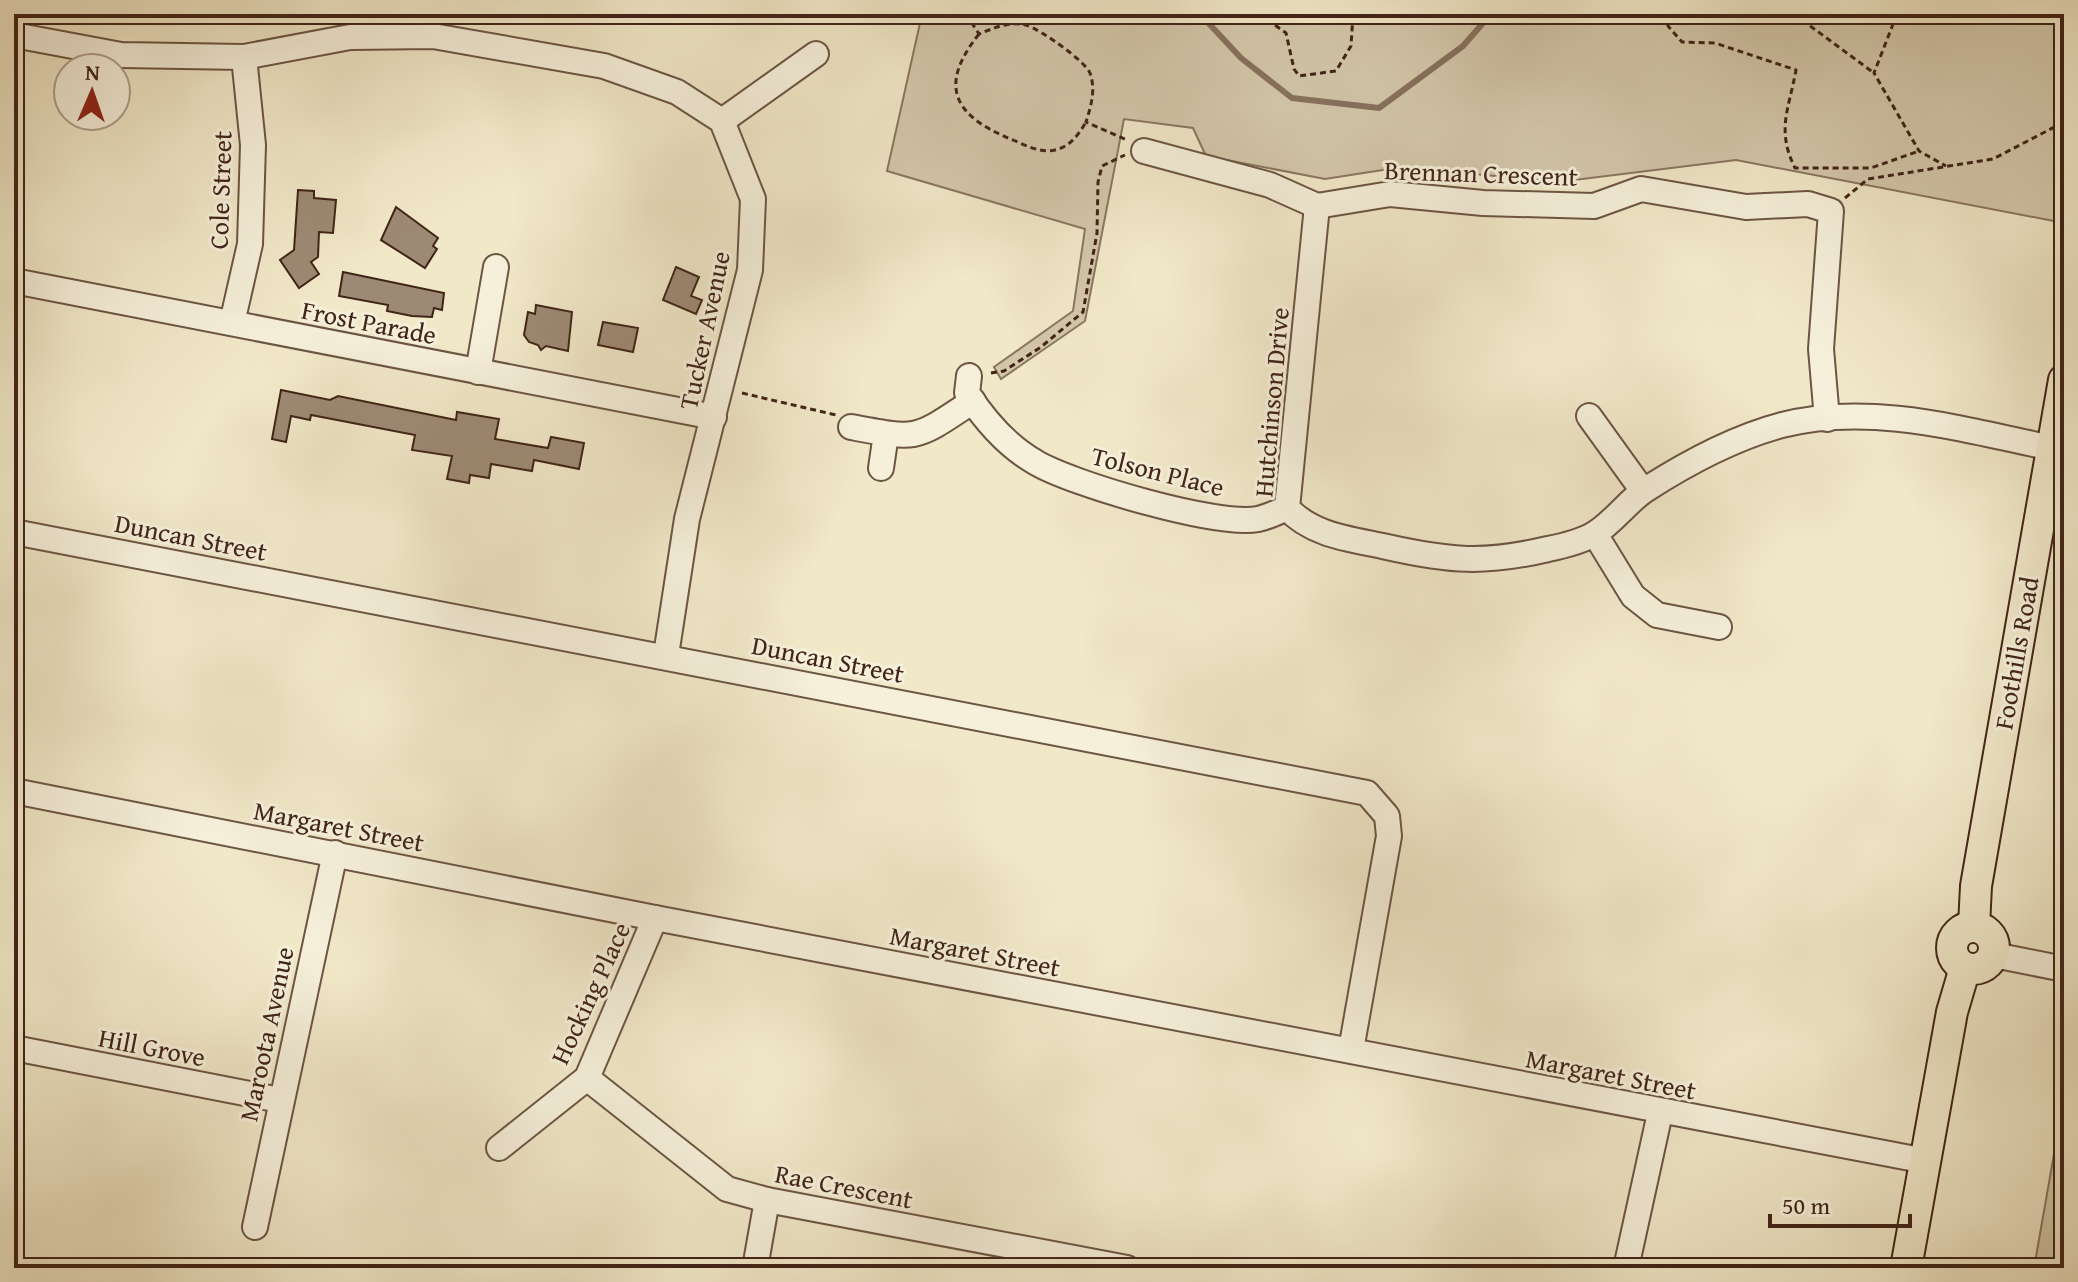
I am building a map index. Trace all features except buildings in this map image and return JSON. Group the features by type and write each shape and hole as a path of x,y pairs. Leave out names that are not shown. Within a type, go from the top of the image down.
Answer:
{"main road":[{"name":"Foothills Road","path":"1974,926 1976,886 2064,380"},
{"path":"1974,926 1992,938 1994,955 1983,967 1965,968 1953,957 1952,941 1964,928 1974,926"},
{"path":"1906,1268 1952,1012 1965,968"}],"street":[{"path":"14,35 121,55 244,57 350,37 433,36 604,66 677,92 722,121 816,54"},
{"name":"Cole Street","path":"232,323 250,244 253,145 244,57"},
{"name":"Tucker Avenue","path":"666,655 687,519 750,270 753,199 722,121"},
{"path":"1144,151 1270,185 1317,206"},
{"name":"Brennan Crescent","path":"1317,206 1390,194 1483,203 1594,206 1641,189 1746,207 1808,204 1831,211"},
{"name":"Hutchinson Drive","path":"1317,206 1287,508 1300,522 1323,532 1467,562 1510,558 1595,534 1643,491 1734,441 1784,425 1827,419 1856,416 1940,425 2052,448"},
{"path":"1827,419 1821,349 1831,211"},
{"path":"478,372 496,267"},
{"name":"Frost Parade","path":"14,281 714,417"},
{"path":"851,427 902,438 924,434 973,401 967,393 969,376"},
{"name":"Tolson Place","path":"973,401 987,422 1033,462 1098,490 1207,514 1257,520 1287,508"},
{"path":"1589,416 1643,491"},
{"path":"881,468 886,434"},
{"name":"Duncan Street","path":"14,532 666,655 1367,793 1387,816 1389,836 1351,1050"},
{"path":"1595,534 1633,596 1657,615 1719,627"},
{"name":"Margaret Street","path":"14,791 655,918 1351,1050 1660,1113 1926,1161"},
{"name":"Maroota Avenue","path":"255,1227 335,853"},
{"name":"Hocking Place","path":"499,1148 587,1078 655,918"},
{"path":"1994,955 2064,969"},
{"name":"Hill Grove","path":"14,1048 280,1100"},
{"name":"Rae Crescent","path":"587,1078 727,1189 767,1200 1127,1268"},
{"path":"1626,1268 1660,1113"},
{"path":"755,1268 767,1200"}],"path":[{"path":"966,14 979,34"},
{"path":"1025,14 1027,25"},
{"path":"1237,14 1272,23 1286,33 1294,69 1299,76 1336,71 1351,46 1353,14"},
{"path":"1669,14 1668,26 1682,42 1715,43 1796,70 1783,121 1786,150 1795,168 1871,168 1919,151"},
{"path":"1794,14 1874,73 1919,151 1946,166"},
{"path":"1874,73 1897,14"},
{"path":"1000,25 1027,25 1071,53 1090,72 1093,98 1086,122 1077,137 1058,150 1041,151 980,127 963,110 956,84 960,58 979,34 1000,25"},
{"path":"1086,122 1144,151"},
{"path":"1831,211 1868,179 1993,159 2064,122"},
{"path":"969,376 1004,371 1041,347 1083,312 1097,233 1098,182 1102,166 1144,151"},
{"path":"1868,179 1871,168"}],"shaded area":[{"path":"922,14 2064,14 2064,223 1736,160 1558,182 1402,167 1325,179 1206,156 1193,128 1124,119 1085,321 1001,379 994,367 1073,311 1085,229 887,171"},
{"path":"2064,1097 2064,1268 2034,1268"}],"waterway":[{"path":"1200,14 1241,58 1292,98 1379,108 1463,46 1491,14"}]}
